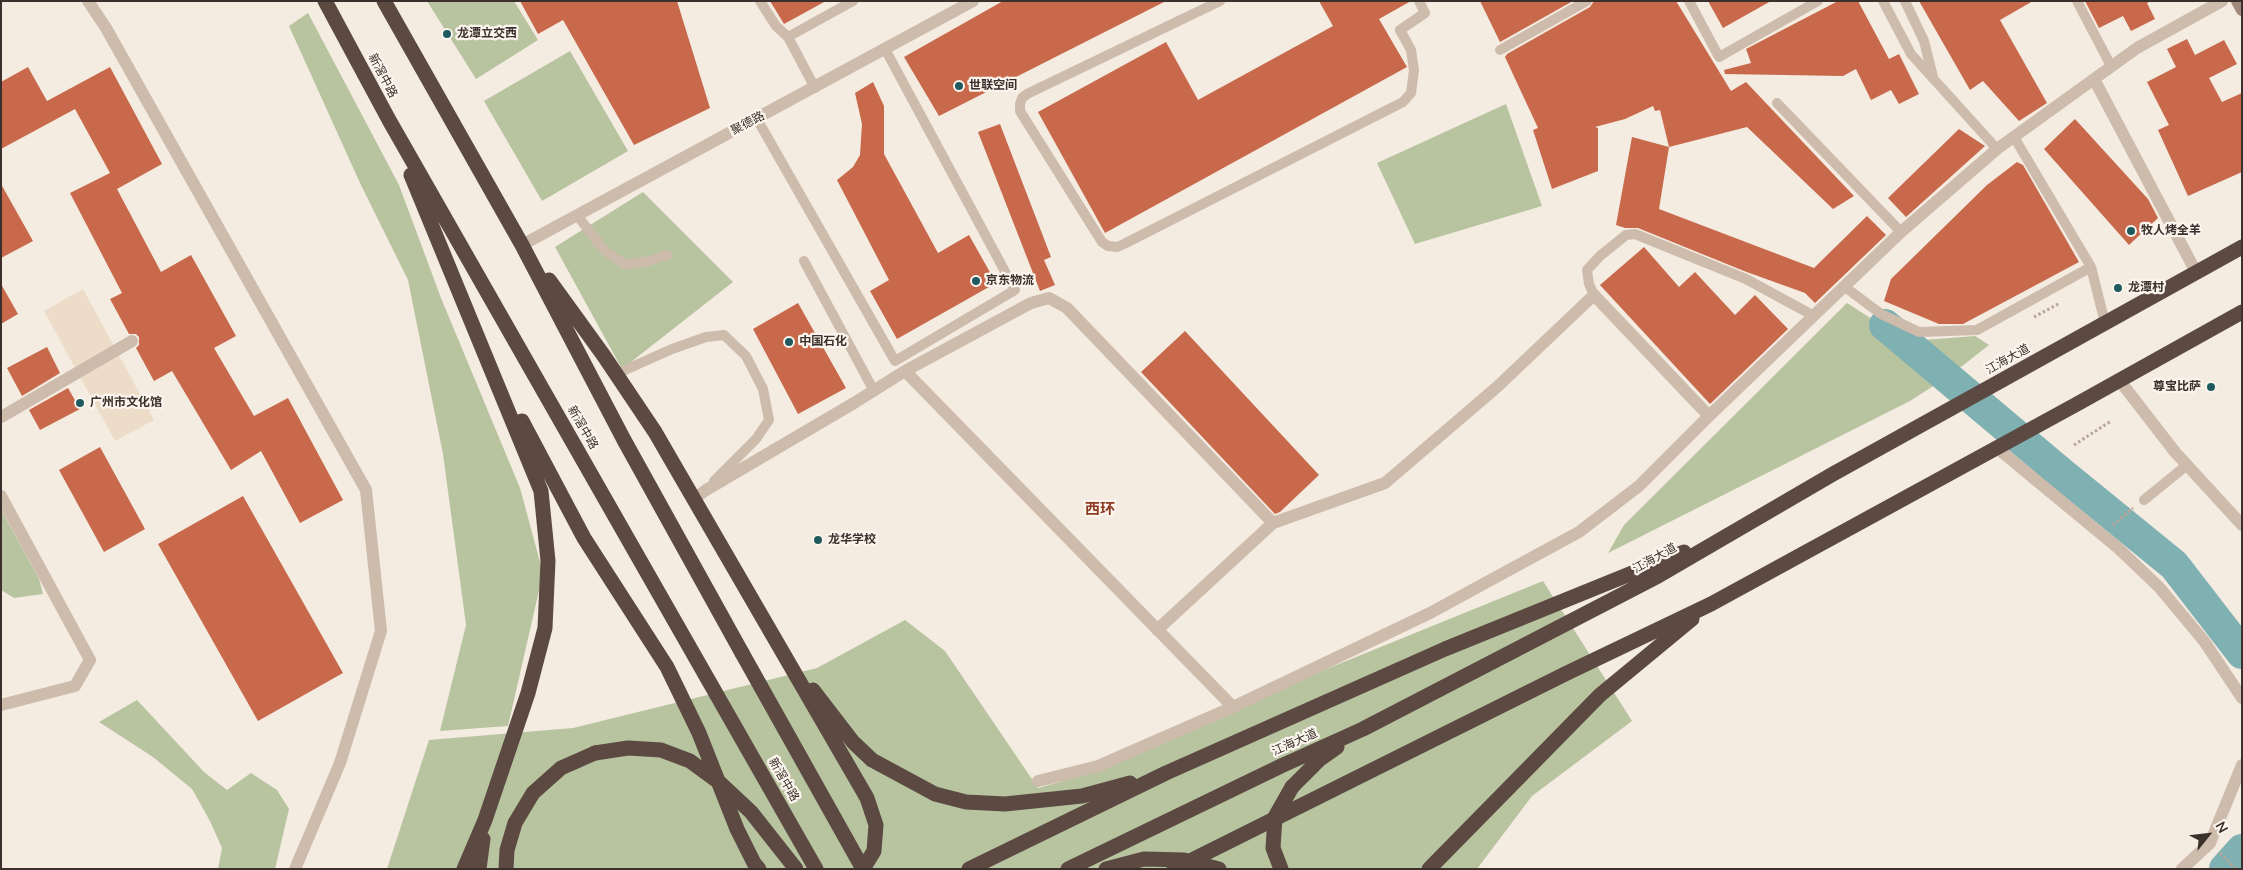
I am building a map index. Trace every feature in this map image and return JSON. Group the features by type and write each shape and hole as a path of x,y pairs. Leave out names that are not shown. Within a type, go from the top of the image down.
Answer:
{"highway":[{"name":"新滘中路","path":"325,1 389,120 816,869"},
{"path":"384,1 522,244 624,440 863,869 874,852 876,825 867,798 655,432 616,374 522,244"},
{"path":"389,120 541,491 548,561 545,628 528,694 485,820 464,869"},
{"name":"江海大道","path":"1068,869 1281,766 1363,729 1658,576 1734,531 2242,247"},
{"path":"1174,869 1556,678 1711,604 2242,312"},
{"path":"471,319 584,538 667,668 699,733 737,829 759,869"},
{"path":"969,869 1166,773 1445,649 1734,531"},
{"path":"751,599 798,668 854,742 872,760 935,794 966,802 1005,804 1082,796 1166,773"},
{"path":"1429,869 1600,695 1711,604"},
{"path":"1282,869 1274,848 1274,816 1292,787 1320,759 1363,729"},
{"path":"506,869 507,850 515,823 533,793 561,768 595,753 628,748 661,750 690,761 720,783 751,812 796,869"},
{"path":"479,869 485,820"},
{"path":"1440,869 1456,843"},
{"path":"1106,869 1144,859 1184,860 1219,869"}],"street":[{"path":"88,1 366,490 381,632 340,763 294,869"},
{"name":"聚德路","path":"522,244 758,119 973,1"},
{"path":"1038,781 1098,766 1234,707 1430,613 1579,532 1639,486 1708,416 1901,232 1997,148 2137,48 2222,1"},
{"path":"2237,1 2242,10"},
{"path":"2094,79 2196,272"},
{"path":"1157,630 1273,523 1386,483 1497,387 1594,295 1708,416"},
{"path":"694,499 905,371 1031,303 1049,298 1068,308 1273,523"},
{"path":"1,417 132,341"},
{"path":"905,371 1234,707"},
{"path":"2120,380 2187,465 2242,525"},
{"path":"1997,448 2104,532 2159,587 2204,641 2242,698"},
{"path":"1,496 90,660 75,686 1,704"},
{"path":"2182,869 2210,843 2242,765"}],"lane":[{"path":"760,1 776,26 788,37 814,88"},
{"path":"788,37 853,1"},
{"path":"1220,1 1022,98 1020,111 1102,242 1108,246 1117,247 1124,244 1403,102 1411,93 1414,70 1411,50 1400,30 1425,13 1419,1"},
{"path":"1500,50 1587,1"},
{"path":"1689,1 1719,57 1818,1"},
{"path":"1883,1 1911,54 1997,148"},
{"path":"1905,1 1924,41 1933,80"},
{"path":"2077,1 2111,66"},
{"path":"758,119 895,361 1015,290 885,49"},
{"path":"1777,103 1901,232"},
{"path":"2014,137 2091,267 2106,323"},
{"path":"577,215 603,249 624,264 646,262 667,255"},
{"path":"1594,295 1589,284 1587,270 1600,256 1626,235 1635,234 1732,273 1772,292 1814,316"},
{"path":"804,261 874,391"},
{"path":"1845,287 1881,314 1919,332 1938,333 1977,330 2091,267"},
{"path":"616,374 672,349 706,337 724,335 746,356 763,389 769,420 756,439 706,490"},
{"path":"2144,500 2187,465"}],"path":[{"path":"2074,445 2111,421"},
{"path":"2104,532 2144,500"},
{"path":"2210,843 2236,869"}],"green space":[{"path":"427,1 514,1 538,40 476,79"},
{"path":"308,13 399,185 441,298 520,488 543,573 508,726 440,731 466,625 443,454 408,280 360,183 289,26"},
{"path":"570,51 628,151 542,201 484,101"},
{"path":"1506,104 1542,206 1415,244 1377,163"},
{"path":"643,192 733,282 622,369 555,247"},
{"path":"1847,303 1892,332 1924,340 1975,336 1989,345 1952,374 1910,401 1608,553 1624,525"},
{"path":"1,509 39,579 43,594 14,598 1,590"},
{"path":"1543,581 1632,721 1532,796 1477,869 387,869 429,740 573,728 817,668 905,620 945,651 1038,788 1101,770 1233,707"},
{"path":"137,700 204,772 227,790 251,773 277,790 289,809 275,869 218,869 222,848 210,821 192,789 153,757 99,722"}],"shaded area":[{"path":"83,289 154,420 115,441 44,311"}],"building":[{"path":"520,1 677,1 710,108 634,145 563,20 538,34"},
{"path":"770,1 826,1 784,24"},
{"name":"世联空间","path":"1003,1 1166,1 939,116 904,57"},
{"path":"1319,1 1411,1 1379,19 1407,67 1105,233 1038,112 1166,42 1198,100 1333,26"},
{"path":"1480,1 1573,1 1500,42"},
{"path":"1594,1 1676,1 1731,91 1746,82 1854,196 1833,209 1747,127 1669,147 1660,110 1655,111 1653,106 1625,119 1595,127 1598,128 1598,171 1552,189 1533,130 1538,128 1505,57 1507,54 1590,7"},
{"path":"1708,1 1771,1 1723,28"},
{"path":"1838,1 1858,1 1889,59 1899,54 1919,94 1899,104 1891,90 1871,100 1856,69 1843,76 1725,74 1724,70 1751,63 1746,49"},
{"path":"1919,1 2033,1 2000,20 2047,103 2019,121 1983,81 1970,90"},
{"path":"2085,1 2151,1 2147,3 2155,19 2131,31 2123,16 2099,28"},
{"path":"2187,39 2195,55 2224,40 2237,64 2209,78 2222,102 2242,93 2242,172 2188,196 2158,130 2169,125 2147,82 2176,67 2167,49"},
{"path":"28,67 47,101 110,67 162,164 117,189 161,272 191,255 236,336 214,348 254,416 288,398 343,500 300,523 261,451 231,470 172,371 154,381 136,348 139,345 139,337 136,334 129,334 110,299 122,293 70,193 110,173 75,109 1,149 1,82"},
{"path":"873,82 884,106 884,154 938,253 969,235 996,283 897,339 870,291 889,280 837,180 853,167 860,155 862,124 855,93"},
{"path":"2075,119 2148,199 2158,218 2129,245 2044,149"},
{"path":"1000,124 1051,257 1044,260 1055,285 1040,291 978,132"},
{"path":"1959,129 1985,146 1906,217 1888,198"},
{"path":"1632,137 1669,147 1659,209 1814,268 1867,216 1886,235 1815,303 1805,293 1744,271 1638,228 1625,228 1616,225"},
{"path":"2017,162 2023,165 2079,262 1963,324 1939,324 1884,301 1891,279 1987,185"},
{"path":"1,184 33,241 1,258"},
{"path":"1644,247 1679,287 1695,272 1735,315 1755,295 1788,329 1710,404 1600,285"},
{"path":"1,284 18,314 1,324"},
{"path":"798,303 846,388 798,414 753,329"},
{"path":"1185,331 1319,475 1280,512 1275,514 1141,372"},
{"path":"47,347 60,373 22,396 7,368"},
{"path":"68,388 80,409 40,430 29,410"},
{"path":"100,447 145,529 104,552 59,470"},
{"path":"243,496 343,673 258,721 158,544"}],"waterway":[{"path":"1885,325 2174,565 2242,653"},
{"path":"2225,869 2242,850"}],"place":[{"name":"龙潭立交西","path":"447,34"},
{"name":"世联空间","path":"959,86"},
{"name":"牧人烤全羊","path":"2131,231"},
{"name":"京东物流","path":"976,281"},
{"name":"龙潭村","path":"2118,288"},
{"name":"中国石化","path":"789,342"},
{"name":"尊宝比萨","path":"2211,387"},
{"name":"广州市文化馆","path":"80,403"},
{"name":"龙华学校","path":"818,540"}],"district":[{"name":"西环","path":"1100,510"}]}
